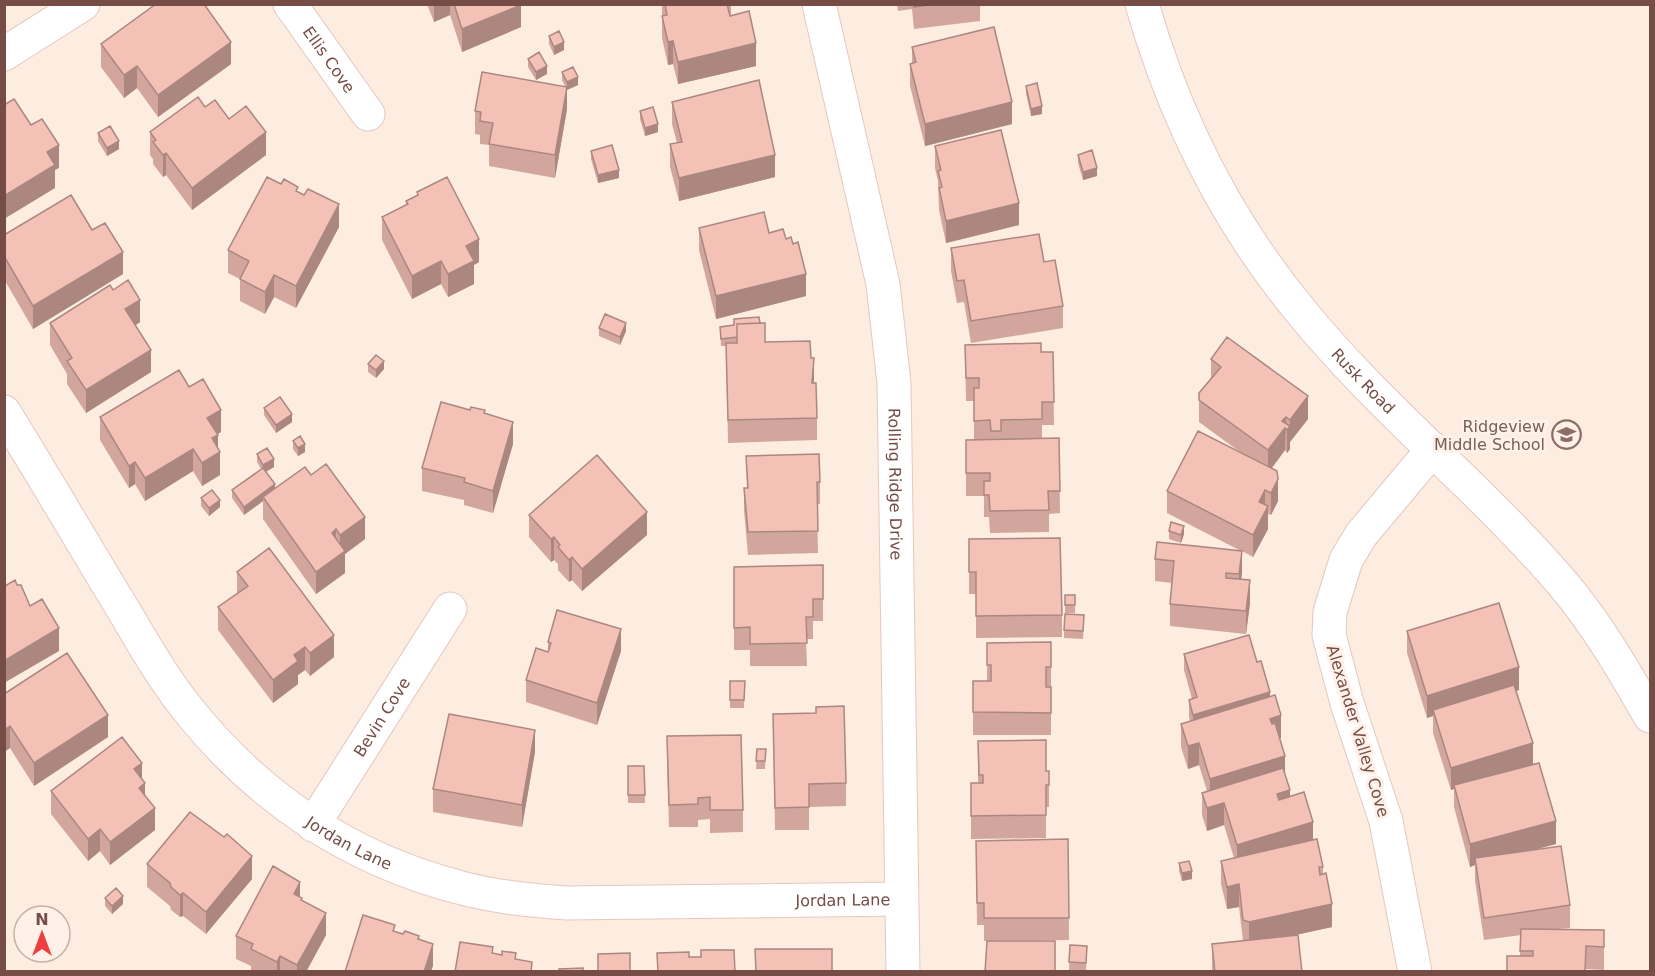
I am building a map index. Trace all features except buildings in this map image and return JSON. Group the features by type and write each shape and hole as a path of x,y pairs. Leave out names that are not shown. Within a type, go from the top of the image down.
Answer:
{"street":[{"path":"4,54 83,4"},
{"name":"Ellis Cove","path":"290,4 368,114"},
{"name":"Rolling Ridge Drive","path":"819,4 883,284 891,343 894,394 903,972"},
{"name":"Rusk Road","path":"1142,4 1159,64 1178,112 1213,182 1252,246 1298,308 1347,365 1512,527 1565,586 1612,652 1650,716"},
{"name":"Jordan Lane","path":"4,412 158,666 190,712 227,754 268,793 313,825 360,851 409,872 460,888 512,898 566,903 901,899"},
{"name":"Alexander Valley Cove","path":"1415,972 1386,820 1329,635 1330,612 1346,560 1361,535 1432,449"},
{"name":"Bevin Cove","path":"313,825 450,609"}],"place":[{"name":"Ridgeview Middle School","path":"1566,435"}]}
